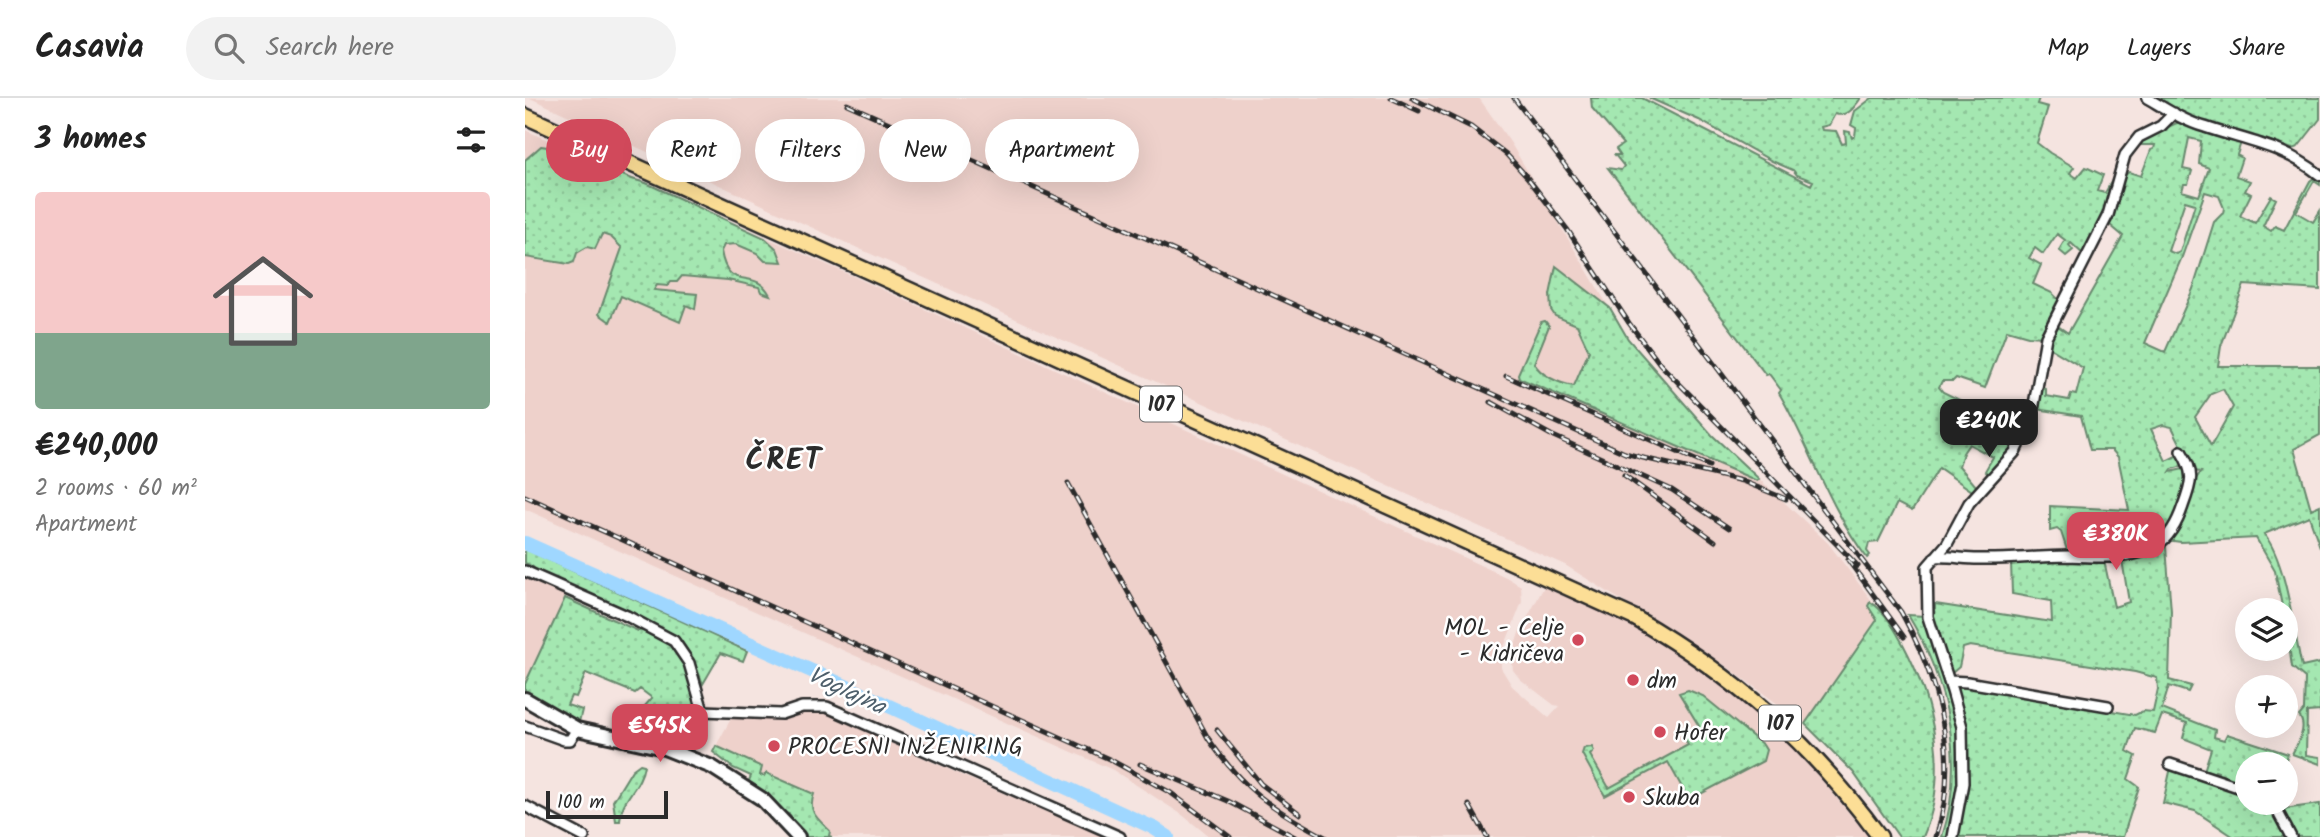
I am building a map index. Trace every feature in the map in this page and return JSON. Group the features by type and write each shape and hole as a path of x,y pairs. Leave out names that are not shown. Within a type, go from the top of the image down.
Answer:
{"main road":[{"name":"107","path":"525,116 1635,618 1686,648 1768,711 1829,773 1880,837"}],"street":[{"path":"2147,98 2204,127 2281,150 2320,175"},
{"path":"1953,837 1963,783 1962,727 1928,617 1927,567 1947,544 1969,503 2015,452 2033,410 2046,337 2108,215 2125,155 2139,137 2161,126 2174,113"},
{"path":"1935,556 1976,559 2068,556 2104,558 2120,557 2155,546 2166,537 2179,519 2192,479 2181,451"},
{"path":"525,571 627,616 674,641 689,663 703,711"},
{"path":"1949,681 2108,706"},
{"path":"525,699 577,729 664,748 712,768 762,799 798,837"},
{"path":"664,748 703,711 781,714 802,707 827,707 1120,837"},
{"path":"525,726 564,740 570,740 577,729"},
{"path":"2170,764 2235,786"},
{"path":"525,806 584,837"},
{"path":"2279,815 2291,837"}],"shaded area":[{"path":"530,98 1479,98 1510,142 1628,339 1712,435 1828,543 1881,613 1805,724 1726,666 1565,565 713,182 741,182 741,119 646,119 646,151 632,145 632,119 576,119"},
{"path":"525,130 546,139 546,182 632,182 632,178 857,278 1506,577 1521,586 1522,602 1501,655 1501,668 1512,686 1549,718 1560,706 1554,705 1520,679 1513,670 1511,657 1519,633 1545,585 1635,626 1686,657 1761,716 1815,772 1869,837 1210,837 1181,814 1113,770 525,509"},
{"path":"525,563 569,588 525,684"},
{"path":"815,710 1105,837 829,836 830,831 812,812 810,803 760,774 761,767 716,746 733,715 780,719"}],"green space":[{"path":"1591,98 1642,98 1811,185 1813,181 1797,175 1793,170 1699,120 1649,98 1861,98 1850,111 1835,114 1829,125 1821,127 1822,130 1836,131 1842,144 1846,143 1845,131 1850,132 1852,138 1855,136 1856,128 1851,125 1855,111 1872,98 2039,98 2037,104 2048,107 2037,143 2074,167 2070,173 2077,178 2086,167 2103,175 2097,191 2105,193 2116,173 2108,208 2084,255 2071,243 2069,245 2073,250 2066,256 2059,250 2065,240 2057,234 2043,254 2035,248 2029,258 2041,265 2033,284 2052,293 2059,300 2043,337 2007,330 1985,388 1956,378 1953,381 1942,381 1939,387 1943,392 1982,411 1975,428 2017,442 1990,476 1985,471 1993,457 1969,444 1959,466 1976,486 1975,493 1939,468 1912,511 1897,503 1878,542 1869,543 1867,551 1870,555 1867,558 1831,498 1779,393 1781,390 1769,374 1766,375 1608,168 1621,170 1624,166 1615,155 1620,155 1616,149 1623,144 1592,108"},
{"path":"2155,98 2320,98 2320,119 2298,147 2292,149 2200,122"},
{"path":"2179,122 2241,142 2237,155 2242,158 2236,176 2250,181 2245,191 2251,194 2240,216 2255,223 2271,196 2276,199 2263,226 2271,231 2275,226 2284,230 2310,181 2316,176 2320,180 2320,185 2314,181 2296,212 2313,222 2320,211 2320,290 2244,285 2221,346 2218,366 2320,366 2320,435 2294,449 2311,509 2320,505 2320,547 2309,516 2264,534 2272,546 2288,598 2280,598 2275,571 2256,538 2181,542 2166,540 2180,521 2195,480 2201,472 2194,471 2172,427 2163,425 2151,429 2166,461 2180,454 2186,465 2170,472 2188,468 2189,478 2171,528 2155,544 2120,555 2081,555 2080,549 2077,549 2075,554 2068,553 2061,532 2057,529 2050,531 2050,506 2129,510 2118,457 2112,450 2090,450 2081,416 2036,409 2040,388 2046,389 2046,396 2069,400 2071,394 2076,395 2083,368 2047,346 2055,324 2068,333 2123,236 2110,225 2120,183 2129,172 2141,176 2155,145 2140,145 2139,140","holes":["2189,138 2201,141 2199,164 2209,168 2199,196 2182,191 2184,184 2188,184 2192,171 2183,169","2205,192 2219,196 2224,208 2223,213 2214,222 2193,289 2165,352 2145,343 2182,257","2185,201 2195,204 2180,252 2176,254 2168,251","2223,389 2233,407 2211,446 2195,417 2211,394"]},
{"path":"541,146 546,147 546,182 632,182 632,179 765,238 777,249 782,262 765,261 757,253 736,244 724,245 721,251 729,272 757,282 764,286 770,295 761,292 759,287 728,280 682,276 668,286 657,285 654,290 697,294 695,309 686,305 680,322 621,296 610,322 599,314 622,248 611,237 602,234 595,249 587,247 577,253 574,262 569,264 525,257 525,160"},
{"path":"1556,266 1610,308 1628,339 1712,435 1759,479 1757,481 1519,378 1518,374 1541,322 1545,321 1549,326 1534,363 1546,375 1574,386 1589,351 1577,325 1555,316 1551,310 1550,295"},
{"path":"2160,545 2166,547 2171,611 2169,680 2191,686 2188,692 2169,686 2162,709 2215,730 2214,737 2224,740 2227,734 2282,752 2235,752 2235,784 2216,779 2218,772 2215,771 2212,777 2203,774 2211,749 2183,738 2187,723 2162,715 2155,733 2135,728 2127,751 2136,756 2128,779 2139,787 2123,837 1957,837 1967,783 1956,690 1960,685 2135,715 2143,711 2153,712 2158,689 2157,678 2135,672 1970,646 1963,648 1959,667 1952,673 1938,641 1931,607 1935,608 1935,604 2052,622 2051,601 2012,594 2011,562 2104,560 2114,607 2129,602 2122,560"},
{"path":"525,549 747,651 743,661 721,653 703,684 692,658 676,635 538,574 533,567 525,563"},
{"path":"565,598 638,631 650,632 672,647 689,673 694,688 694,713 686,724 666,740 640,733 640,730 636,729 625,732 623,723 630,723 652,698 640,689 635,693 586,673 576,697 571,696 567,705 582,710 579,722 525,692 525,684"},
{"path":"1870,602 1893,626 1903,644 1914,666 1930,714 1935,739 1936,788 1923,837 1899,837 1853,772 1805,724 1877,620 1868,606"},
{"path":"1908,615 1925,616 1927,630 1958,724 1961,767 1950,837 1942,837 1952,780 1949,723 1934,667"},
{"path":"2298,647 2302,667 2320,663 2320,711 2307,712 2306,755 2320,757 2320,764 2293,752 2303,725 2299,716 2304,710 2305,678 2292,667 2291,661 2298,661"},
{"path":"1688,690 1703,696 1763,745 1766,750 1763,761 1689,800 1686,800 1668,762 1605,796 1582,754 1584,748 1592,747 1594,751 1590,755 1609,788 1688,745 1683,735 1699,726 1679,693"},
{"path":"716,746 762,767 760,775 764,776 766,773 814,794 813,810 832,837 803,837 789,814 781,812 747,785 751,776 733,768 713,752"},
{"path":"640,764 644,765 642,773 623,806 620,821 616,821 613,801 632,770"},
{"path":"2171,767 2235,787 2235,815 2276,815 2289,837 2234,837 2195,811 2163,803"},
{"path":"2320,804 2320,837 2294,837 2280,815 2298,815 2298,807"}],"waterway":[{"name":"Voglajna","path":"525,543 852,689 1154,828 1168,837"}],"railway":[{"path":"1391,98 1419,111"},
{"path":"1412,98 1471,127 1506,154 1567,229 1629,323 1660,364 1858,566"},
{"path":"1514,98 1901,612 1926,666 1943,722 1947,779 1936,837"},
{"path":"847,104 1625,453 1647,459"},
{"path":"1506,376 1709,466"},
{"path":"1491,402 1551,435 1672,490 1729,528"},
{"path":"1639,457 1742,481 1786,499"},
{"path":"1624,475 1715,541"},
{"path":"1068,483 1208,738 1221,756 1259,796 1325,837"},
{"path":"525,496 1109,759 1171,793 1230,837"},
{"path":"1848,560 1904,637"},
{"path":"1217,730 1261,784 1300,814"},
{"path":"1140,764 1228,801 1295,837"},
{"path":"1469,805 1487,837"}],"place":[{"name":"MOL - Celje - Kidričeva","path":"1578,640"},
{"name":"dm","path":"1633,680"},
{"name":"Hofer","path":"1660,732"},
{"name":"PROCESNI INŽENIRING","path":"774,746"},
{"name":"Skuba","path":"1629,797"}],"district":[{"name":"ČRET","path":"784,459"}]}
